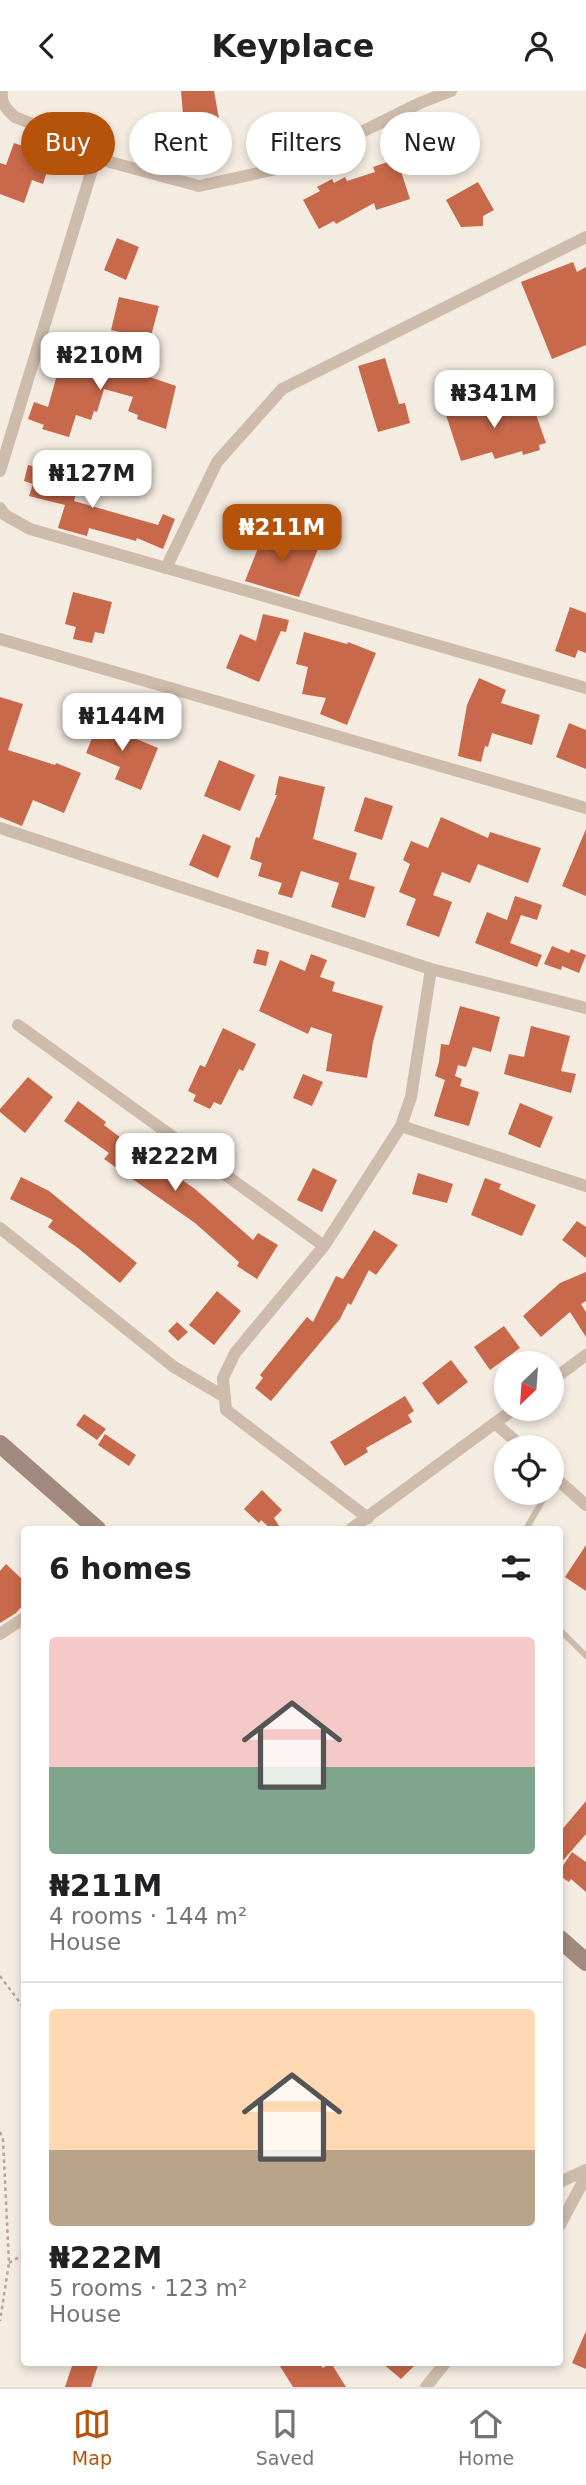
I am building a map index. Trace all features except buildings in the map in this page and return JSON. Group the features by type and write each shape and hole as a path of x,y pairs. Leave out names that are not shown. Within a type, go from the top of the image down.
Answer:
{"main road":[{"path":"0,1444 94,1526"},
{"path":"563,1942 586,1962"}],"street":[{"path":"2,91 5,109 21,119"},
{"path":"115,163 199,186 295,165 420,103 451,91"},
{"path":"0,471 90,175"},
{"path":"166,568 217,462 282,389 586,237"},
{"path":"0,508 5,515 30,529 586,688"},
{"path":"0,639 586,808"},
{"path":"0,828 432,969 586,1008"},
{"path":"368,1518 226,1410 223,1378 235,1353 324,1246 401,1126 411,1097 432,969"},
{"path":"18,1024 324,1246"},
{"path":"401,1126 586,1185"},
{"path":"0,1228 174,1367 225,1397"},
{"path":"564,1371 586,1355"},
{"path":"356,1526 498,1421"},
{"path":"495,1423 508,1435"},
{"path":"564,1488 586,1505"},
{"path":"0,1635 21,1620"},
{"path":"563,2181 586,2170"},
{"path":"563,2219 586,2176"},
{"path":"426,2387 443,2366"}],"lane":[{"path":"528,1526 540,1505"},
{"path":"563,1633 586,1656"}],"path":[{"path":"0,1976 21,2004"},
{"path":"0,2132 7,2203 9,2263 0,2321"},
{"path":"9,2263 21,2256"}]}
